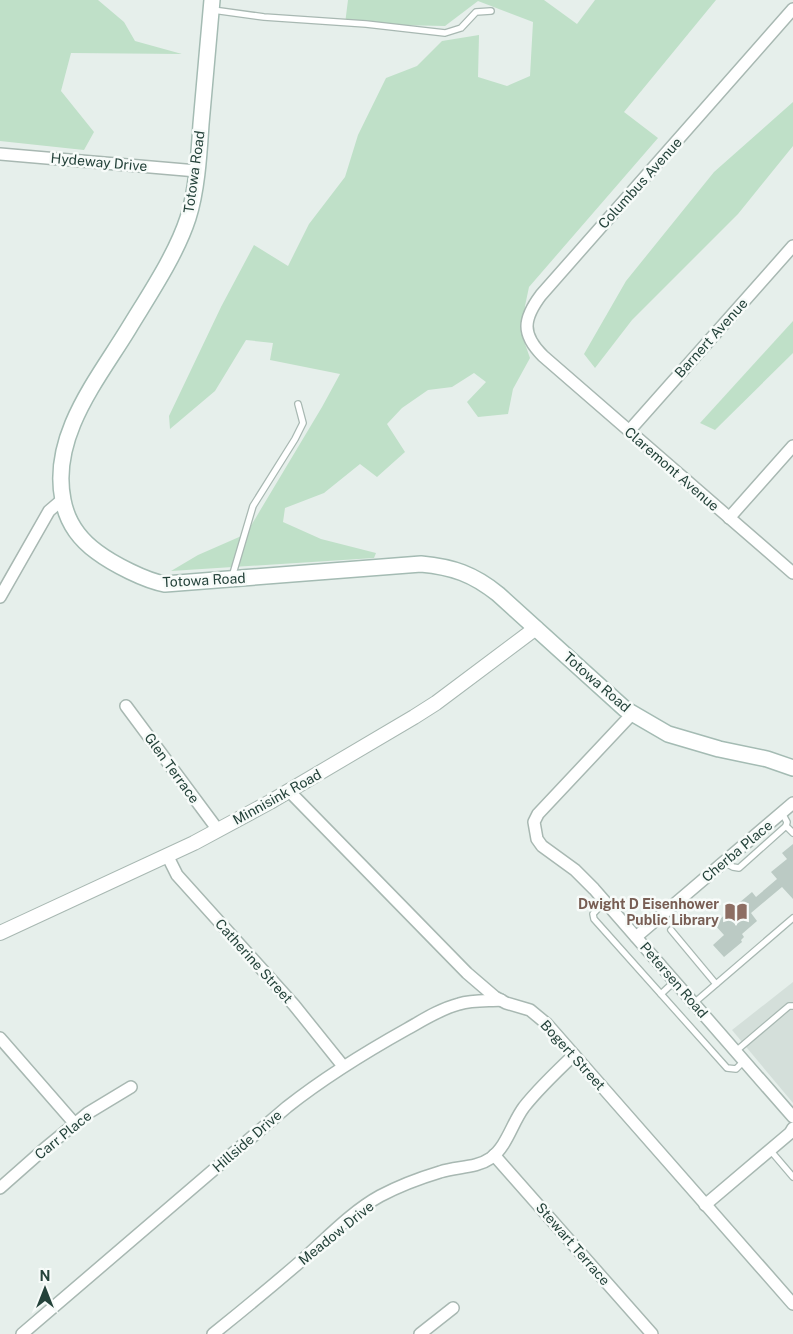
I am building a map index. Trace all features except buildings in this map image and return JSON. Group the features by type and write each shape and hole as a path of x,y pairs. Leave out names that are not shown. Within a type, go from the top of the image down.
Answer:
{"main road":[{"name":"Totowa Road","path":"211,5 198,171 188,218 168,261 92,386 75,418 62,459 60,475 63,499 71,523 79,536 104,558 155,582 172,584 421,564 443,566 483,582 632,714 668,734 793,768"}],"street":[{"name":"Columbus Avenue","path":"552,364 535,348 527,332 527,324 533,306 617,207 709,106 793,9"},
{"name":"Hydeway Drive","path":"0,154 198,171"},
{"name":"Barnert Avenue","path":"629,431 793,246"},
{"name":"Claremont Avenue","path":"552,364 793,573"},
{"path":"729,518 793,446"},
{"path":"0,597 5,578 49,511 63,499"},
{"name":"Minnisink Road","path":"0,933 218,830 289,791 414,717 536,628"},
{"name":"Glen Terrace","path":"126,706 218,830"},
{"name":"Petersen Road","path":"632,714 538,814 534,822 537,839 542,846 575,870 605,901 793,1116"},
{"name":"Bogert Street","path":"289,791 467,972 501,1000 530,1010 538,1016 793,1304"},
{"name":"Cherba Place","path":"636,937 793,803"},
{"name":"Catherine Street","path":"167,855 177,875 294,1005 342,1066"},
{"name":"Hillside Drive","path":"31,1331 287,1107 342,1066 443,1010 458,1004 501,1000"},
{"path":"0,1038 75,1124"},
{"name":"Meadow Drive","path":"214,1334 344,1222 379,1197 418,1179 442,1171 480,1164 494,1155 500,1150 523,1108 550,1077 574,1055"},
{"name":"Carr Place","path":"0,1188 88,1113 131,1087"},
{"path":"705,1205 792,1132"},
{"name":"Stewart Terrace","path":"494,1155 649,1333"},
{"path":"420,1334 453,1308"}],"lane":[{"path":"211,5 264,17 445,32 461,28 476,12 491,11"},
{"path":"232,579 253,506 303,423 298,404"},
{"path":"782,813 787,822 786,826 793,834"},
{"path":"724,862 732,868 739,868 786,826"},
{"path":"605,901 593,914 594,919 727,1068 736,1069 745,1060"},
{"path":"694,1003 793,918"},
{"path":"671,930 716,984"},
{"path":"661,994 675,981"},
{"path":"736,1051 789,1006 793,1006"},
{"path":"770,1150 793,1177"}],"shaded area":[{"path":"793,982 793,1103 732,1030"}],"green space":[{"path":"0,0 98,0 124,22 135,41 182,54 71,53 61,91 94,132 84,150 0,141"},
{"path":"348,0 544,0 577,24 595,0 716,0 624,112 658,138 529,287 525,306 523,338 530,358 513,389 508,414 478,417 467,402 486,382 474,373 452,387 428,390 402,408 387,424 405,452 377,477 360,464 324,493 285,508 283,522 321,539 376,553 374,558 171,571 198,555 246,534 340,374 270,360 273,343 246,340 215,391 170,429 169,416 221,307 254,245 288,266 309,224 345,177 358,135 386,78 417,66 442,41 479,35 478,77 507,86 530,76 533,22 478,1 445,26 345,24"},
{"path":"793,102 793,146 738,214 632,320 595,368 584,354 626,281 714,172"},
{"path":"793,321 793,353 715,430 700,423"}],"place":[{"name":"Dwight D Eisenhower Public Library","path":"736,912"}]}
